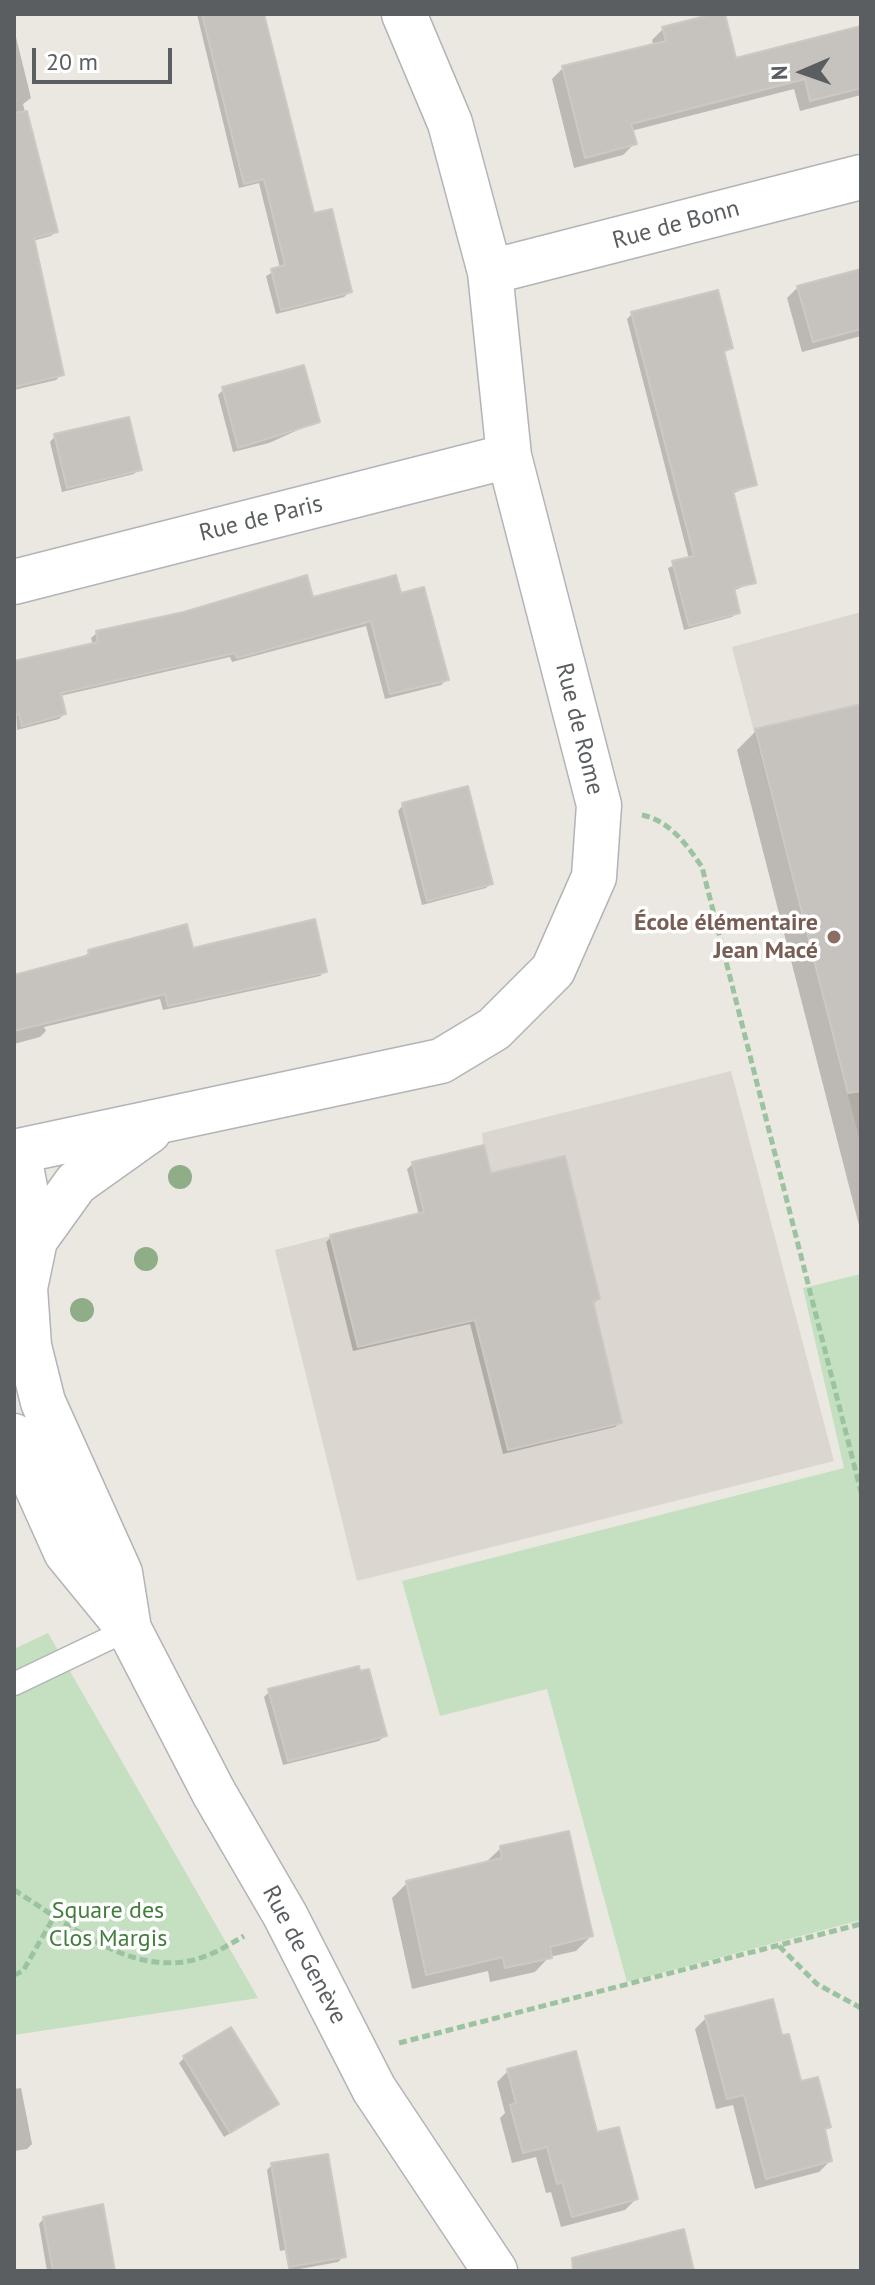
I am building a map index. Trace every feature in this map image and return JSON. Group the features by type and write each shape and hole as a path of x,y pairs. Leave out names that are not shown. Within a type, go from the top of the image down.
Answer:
{"street":[{"name":"Rue de Rome","path":"16,1152 441,1061 494,1029 553,970 594,877 599,805 509,456 490,272 450,123 404,14"},
{"name":"Rue de Bonn","path":"490,272 861,177"},
{"name":"Rue de Paris","path":"14,582 509,456"},
{"name":"Rue de Genève","path":"35,1240 76,1183 164,1121"},
{"name":"Rue de Genève","path":"16,1152 35,1240 25,1288 29,1346 43,1402 120,1573 129,1629"},
{"name":"Rue de Genève","path":"14,1436 66,1552 129,1629 214,1793 285,1915 374,2089 495,2271"}],"lane":[{"path":"14,1684 129,1629"}],"path":[{"path":"599,805 654,818 682,838 702,867 861,1492"},
{"path":"14,1890 121,1956 166,1963 204,1957 285,1915"},
{"path":"14,1975 23,1971 55,1915"},
{"path":"356,2054 861,1924"},
{"path":"778,1945 817,1984 861,2008"}],"shaded area":[{"name":"École élémentaire Jean Macé","path":"861,612 861,1145 732,647"},
{"path":"731,1071 834,1461 357,1581 275,1250 424,1212 411,1162 483,1145 482,1133"}],"green space":[{"path":"861,1274 861,1920 627,1982 547,1689 440,1716 402,1581 844,1468 803,1288"},
{"name":"Square des Clos Margis","path":"48,1633 258,1998 14,2035 14,1649"}],"building":[{"path":"202,14 264,14 314,213 332,209 352,292 281,310 271,269 285,265 264,179 244,184"},
{"path":"713,14 725,14 736,58 861,26 861,88 810,101 805,79 631,124 637,144 585,158 562,66 666,41 662,27"},
{"path":"27,111 58,232 34,238 64,375 14,387 14,113"},
{"path":"861,269 861,329 813,342 797,286"},
{"path":"718,290 733,348 724,351 757,485 733,491 756,583 734,588 740,613 689,626 672,561 694,556 631,312"},
{"path":"304,365 320,422 238,448 222,387"},
{"path":"129,417 142,470 67,488 54,434"},
{"path":"307,575 313,597 396,575 401,593 424,587 449,680 390,694 371,621 237,658 235,653 61,693 66,714 22,726 19,714 14,715 14,661 98,642 96,631 184,612"},
{"name":"École élémentaire Jean Macé","path":"861,704 861,1091 848,1093 755,729"},
{"path":"468,786 493,884 427,901 402,803"},
{"path":"315,919 327,972 168,1006 165,994 14,1031 14,975 89,955 88,950 187,924 193,948"},
{"path":"484,1145 491,1173 565,1156 600,1299 593,1301 622,1423 508,1450 475,1320 358,1347 330,1235 424,1212 412,1162"},
{"path":"359,1666 360,1671 369,1669 387,1736 288,1761 268,1689"},
{"path":"569,1831 593,1936 550,1947 552,1958 505,1968 503,1957 426,1975 406,1881 502,1858 500,1846"},
{"path":"773,1999 782,2035 789,2034 801,2081 818,2077 831,2127 825,2129 832,2161 766,2179 744,2095 727,2099 705,2016"},
{"path":"231,2027 279,2104 230,2133 183,2056"},
{"path":"576,2051 597,2132 619,2127 638,2199 572,2217 562,2182 557,2184 547,2147 523,2153 510,2105 516,2103 507,2069"},
{"path":"328,2154 346,2257 289,2267 271,2163"},
{"path":"103,2204 115,2271 53,2271 43,2217"},
{"path":"684,2229 694,2271 573,2271 572,2258"}],"place":[{"name":"École élémentaire Jean Macé","path":"834,937"}]}
